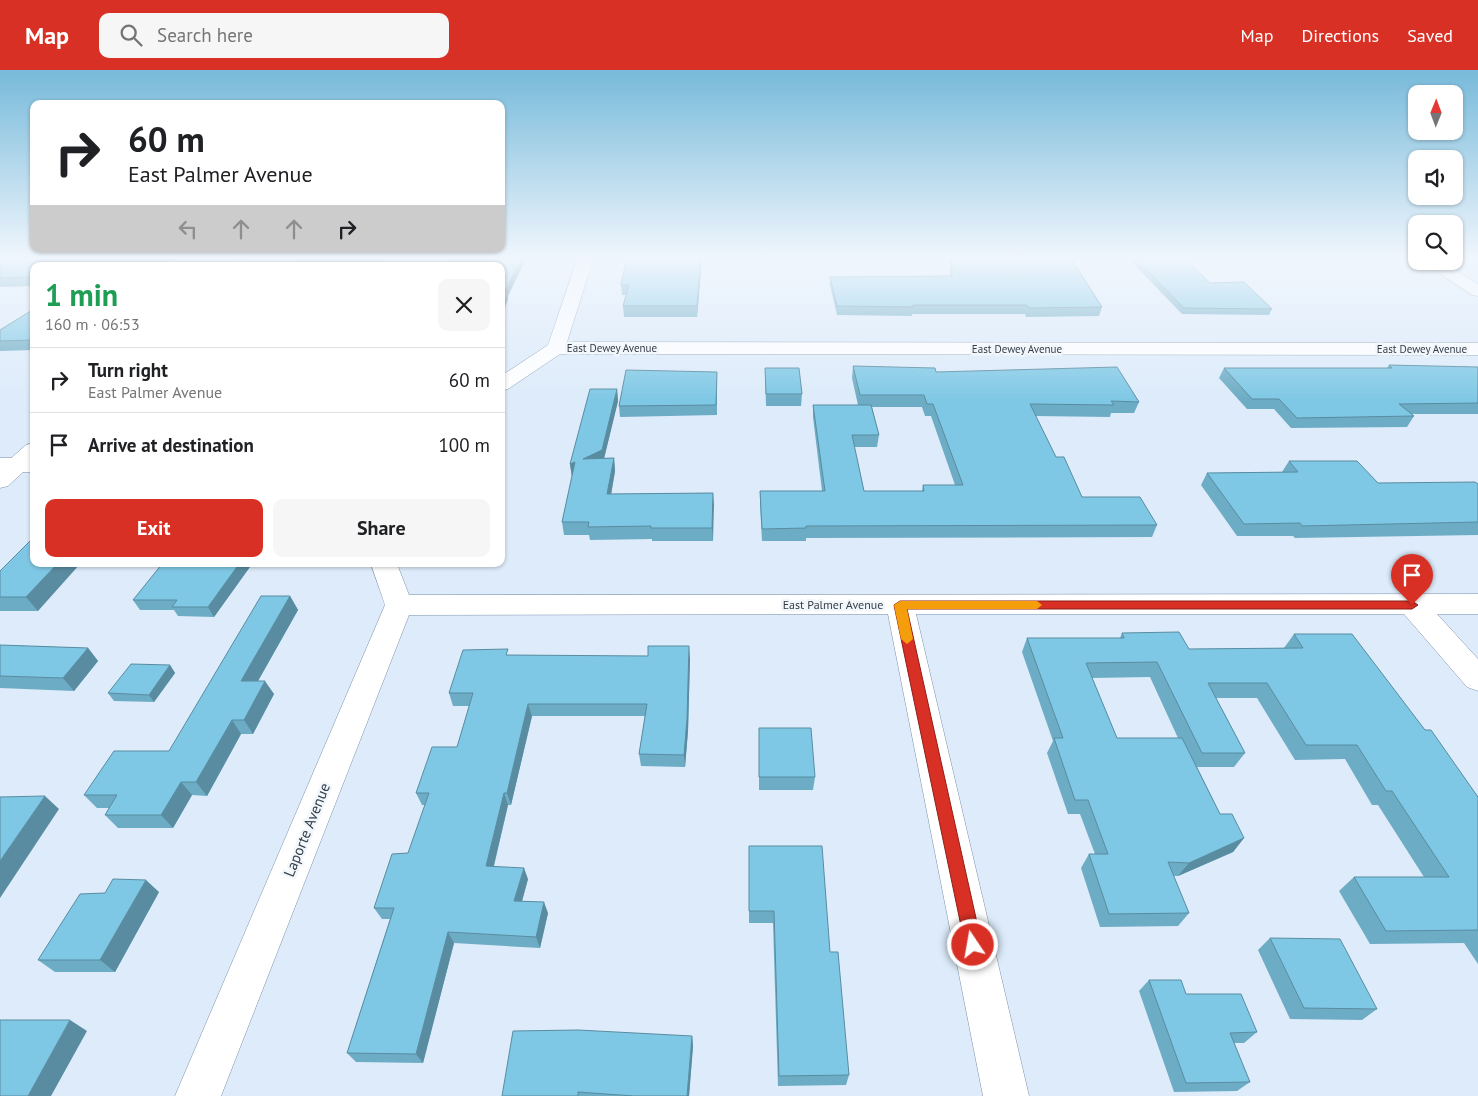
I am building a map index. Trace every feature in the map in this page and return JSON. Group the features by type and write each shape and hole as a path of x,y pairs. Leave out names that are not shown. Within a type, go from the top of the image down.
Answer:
{"street":[{"path":"505,382 556,348 570,305"},
{"name":"East Dewey Avenue","path":"556,348 1478,349"},
{"path":"385,567 399,605"},
{"name":"East Palmer Avenue","path":"399,605 1478,604"},
{"name":"Laporte Avenue","path":"198,1096 399,605"},
{"path":"900,605 1006,1096"},
{"path":"1412,605 1478,679"}],"building":[{"path":"623,305 697,305 697,306"},
{"path":"837,305 1101,305 1102,307 1029,308 1027,305"},
{"path":"1181,305 1268,305 1272,309 1184,308"},
{"path":"30,311 30,340 0,341 0,330"},
{"path":"1389,365 1478,367 1478,403 1399,404 1414,416 1297,418 1279,399 1252,399 1224,368 1392,368"},
{"path":"853,366 935,368 936,372 1117,367 1139,402 1111,401 1114,405 1030,404 1056,457 1064,457 1082,497 1140,497 1157,525 806,526 806,528 762,529 760,491 825,491 813,405 871,405 879,435 852,435 864,491 924,491 923,485 963,485 933,404 927,404 924,395 860,395"},
{"path":"765,368 799,368 802,394 766,394"},
{"path":"626,370 717,372 716,405 619,406"},
{"path":"590,389 617,389 602,450 583,459 614,458 607,494 713,493 712,528 651,528 651,526 588,527 589,522 562,522 575,462 570,464"},
{"path":"1289,461 1357,461 1378,483 1475,482 1478,484 1478,522 1302,526 1300,523 1244,524 1207,473 1298,472"},
{"path":"30,541 30,567 54,567 26,597 0,597 0,571"},
{"path":"160,567 237,567 208,607 172,607 177,600 133,600"},
{"path":"261,596 290,596 241,681 265,681 244,720 232,720 196,782 181,782 161,815 105,815 117,795 84,795 114,751 169,751"},
{"path":"1179,632 1189,649 1303,648 1294,634 1352,634 1425,730 1431,730 1478,797 1478,930 1386,931 1354,877 1449,877 1392,791 1386,791 1357,745 1306,745 1267,683 1208,683 1245,753 1202,753 1157,662 1086,663 1117,738 1182,738 1220,814 1232,814 1244,838 1189,863 1168,862 1189,913 1109,914 1089,854 1108,854 1088,800 1075,800 1054,738 1063,738 1027,638 1124,638 1122,633"},
{"path":"0,645 88,648 63,678 0,676"},
{"path":"648,646 689,646 684,755 639,754 647,704 528,704 507,793 504,793 486,866 524,868 514,901 544,902 536,937 448,932 416,1054 347,1053 394,908 374,908 392,854 408,853 429,793 416,793 432,747 457,747 473,693 449,693 463,650 508,649 506,655 648,656"},
{"path":"131,664 170,665 149,695 108,693"},
{"path":"759,728 811,728 815,777 759,777"},
{"path":"45,796 0,861 0,797"},
{"path":"749,846 822,846 830,952 838,952 849,1075 779,1076 774,911 749,911"},
{"path":"113,879 146,880 100,960 38,960 80,894 105,893"},
{"path":"1270,938 1340,939 1377,1009 1304,1008"},
{"path":"1149,980 1181,980 1186,994 1241,994 1257,1032 1230,1033 1250,1082 1186,1083"},
{"path":"0,1020 70,1020 28,1096 0,1096"},
{"path":"578,1030 692,1036 687,1096 634,1096 578,1092 578,1096 502,1096 513,1031"}],"slow traffic":[{"path":"907,639 900,605 1037,605"}],"route":[{"path":"973,945 900,605 1412,605"}]}
